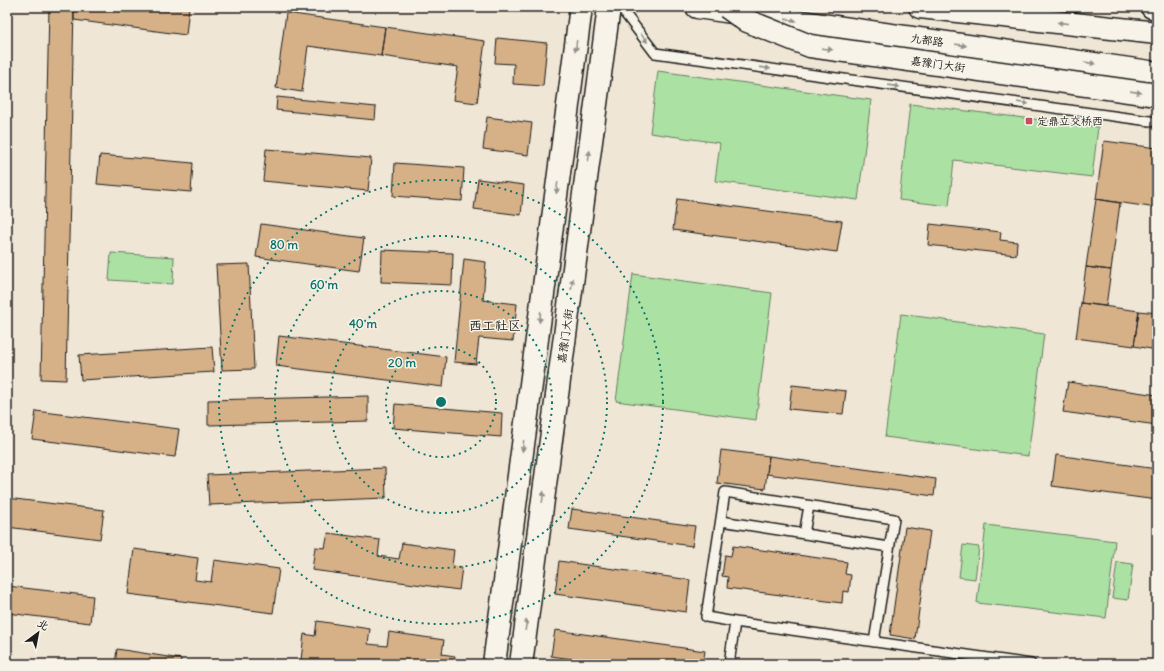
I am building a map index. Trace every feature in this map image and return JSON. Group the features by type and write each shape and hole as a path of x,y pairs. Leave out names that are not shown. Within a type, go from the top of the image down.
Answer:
{"main road":[{"path":"494,664 581,7"},
{"name":"嘉豫门大街","path":"521,664 609,7"},
{"name":"九都路","path":"697,7 1157,72"},
{"name":"嘉豫门大街","path":"728,7 745,20 810,46 1157,95"},
{"path":"920,7 1157,34"},
{"path":"1152,7 1157,8"}],"lane":[{"path":"620,7 655,53 1157,122"},
{"path":"874,642 894,519 725,492 706,617 735,622 874,642 1031,664"},
{"path":"804,534 809,506"},
{"path":"721,521 889,547"},
{"path":"730,664 735,622"}],"green space":[{"path":"658,71 871,100 858,200 715,181 720,143 650,133"},
{"path":"910,104 1098,127 1092,177 954,160 949,206 899,200"},
{"path":"111,253 174,257 173,284 109,280"},
{"path":"633,274 772,293 756,420 616,401"},
{"path":"901,314 1044,334 1028,456 885,437"},
{"path":"986,525 1115,541 1106,618 977,603"},
{"path":"963,545 979,547 975,579 959,577"},
{"path":"1117,562 1133,564 1128,600 1112,598"}],"building":[{"path":"49,7 74,7 66,380 41,379"},
{"path":"74,7 189,7 186,35 74,20"},
{"path":"286,13 385,27 381,56 308,46 302,92 276,88"},
{"path":"385,27 485,41 477,103 453,100 458,67 381,56"},
{"path":"497,38 547,43 543,86 513,84 514,64 495,63"},
{"path":"277,97 376,107 375,120 276,110"},
{"path":"487,117 532,123 528,155 483,149"},
{"path":"1104,141 1157,148 1157,208 1096,199"},
{"path":"266,149 371,158 368,191 263,181"},
{"path":"100,155 193,163 191,192 97,184"},
{"path":"395,163 464,168 462,201 393,196"},
{"path":"478,179 524,185 521,215 474,209"},
{"path":"677,199 842,221 837,252 673,230"},
{"path":"1096,199 1120,203 1111,270 1086,267"},
{"path":"261,224 364,238 359,271 256,257"},
{"path":"930,224 1001,232 1000,240 1017,242 1016,255 928,245"},
{"path":"382,250 453,253 452,285 381,282"},
{"path":"464,259 486,262 483,300 517,304 513,341 479,338 476,364 454,362"},
{"path":"249,264 254,369 222,370 216,265"},
{"path":"1086,267 1111,270 1106,306 1081,303"},
{"path":"1081,303 1139,311 1134,346 1076,338"},
{"path":"1139,311 1157,313 1157,350 1134,346"},
{"path":"279,336 446,357 443,387 276,366"},
{"path":"212,347 214,372 81,380 79,355"},
{"path":"1068,382 1157,395 1157,425 1063,412"},
{"path":"792,385 846,391 843,414 789,409"},
{"path":"368,396 368,421 208,425 208,400"},
{"path":"395,404 502,413 501,437 393,428"},
{"path":"36,411 179,429 175,457 32,439"},
{"path":"721,450 769,456 765,489 717,483"},
{"path":"1056,455 1157,469 1157,500 1052,486"},
{"path":"769,456 936,479 934,496 767,474"},
{"path":"385,468 386,498 209,505 207,475"},
{"path":"7,498 104,510 100,539 7,527"},
{"path":"572,509 695,526 692,546 569,529"},
{"path":"905,527 930,531 915,639 890,635"},
{"path":"328,533 380,540 378,556 399,559 402,543 454,550 452,566 462,567 459,590 312,570 315,547 325,548"},
{"path":"733,546 847,562 845,574 851,575 849,592 843,591 842,603 727,588 728,577 722,576 725,555 731,556"},
{"path":"134,549 198,558 195,580 211,582 214,560 279,569 273,613 128,594"},
{"path":"559,561 690,580 686,612 555,594"},
{"path":"7,586 93,596 90,623 7,613"},
{"path":"317,621 370,629 368,644 387,646 389,632 444,640 442,654 455,656 454,664 326,664 301,660 304,634 315,636"},
{"path":"555,630 705,651 703,664 607,664 551,656"},
{"path":"117,649 181,659 180,664 115,664"},
{"path":"802,660 820,663 820,664 801,664"}],"place":[{"name":"定鼎立交桥西","path":"1029,121"}],"district":[{"name":"西工社区","path":"495,325"}]}
